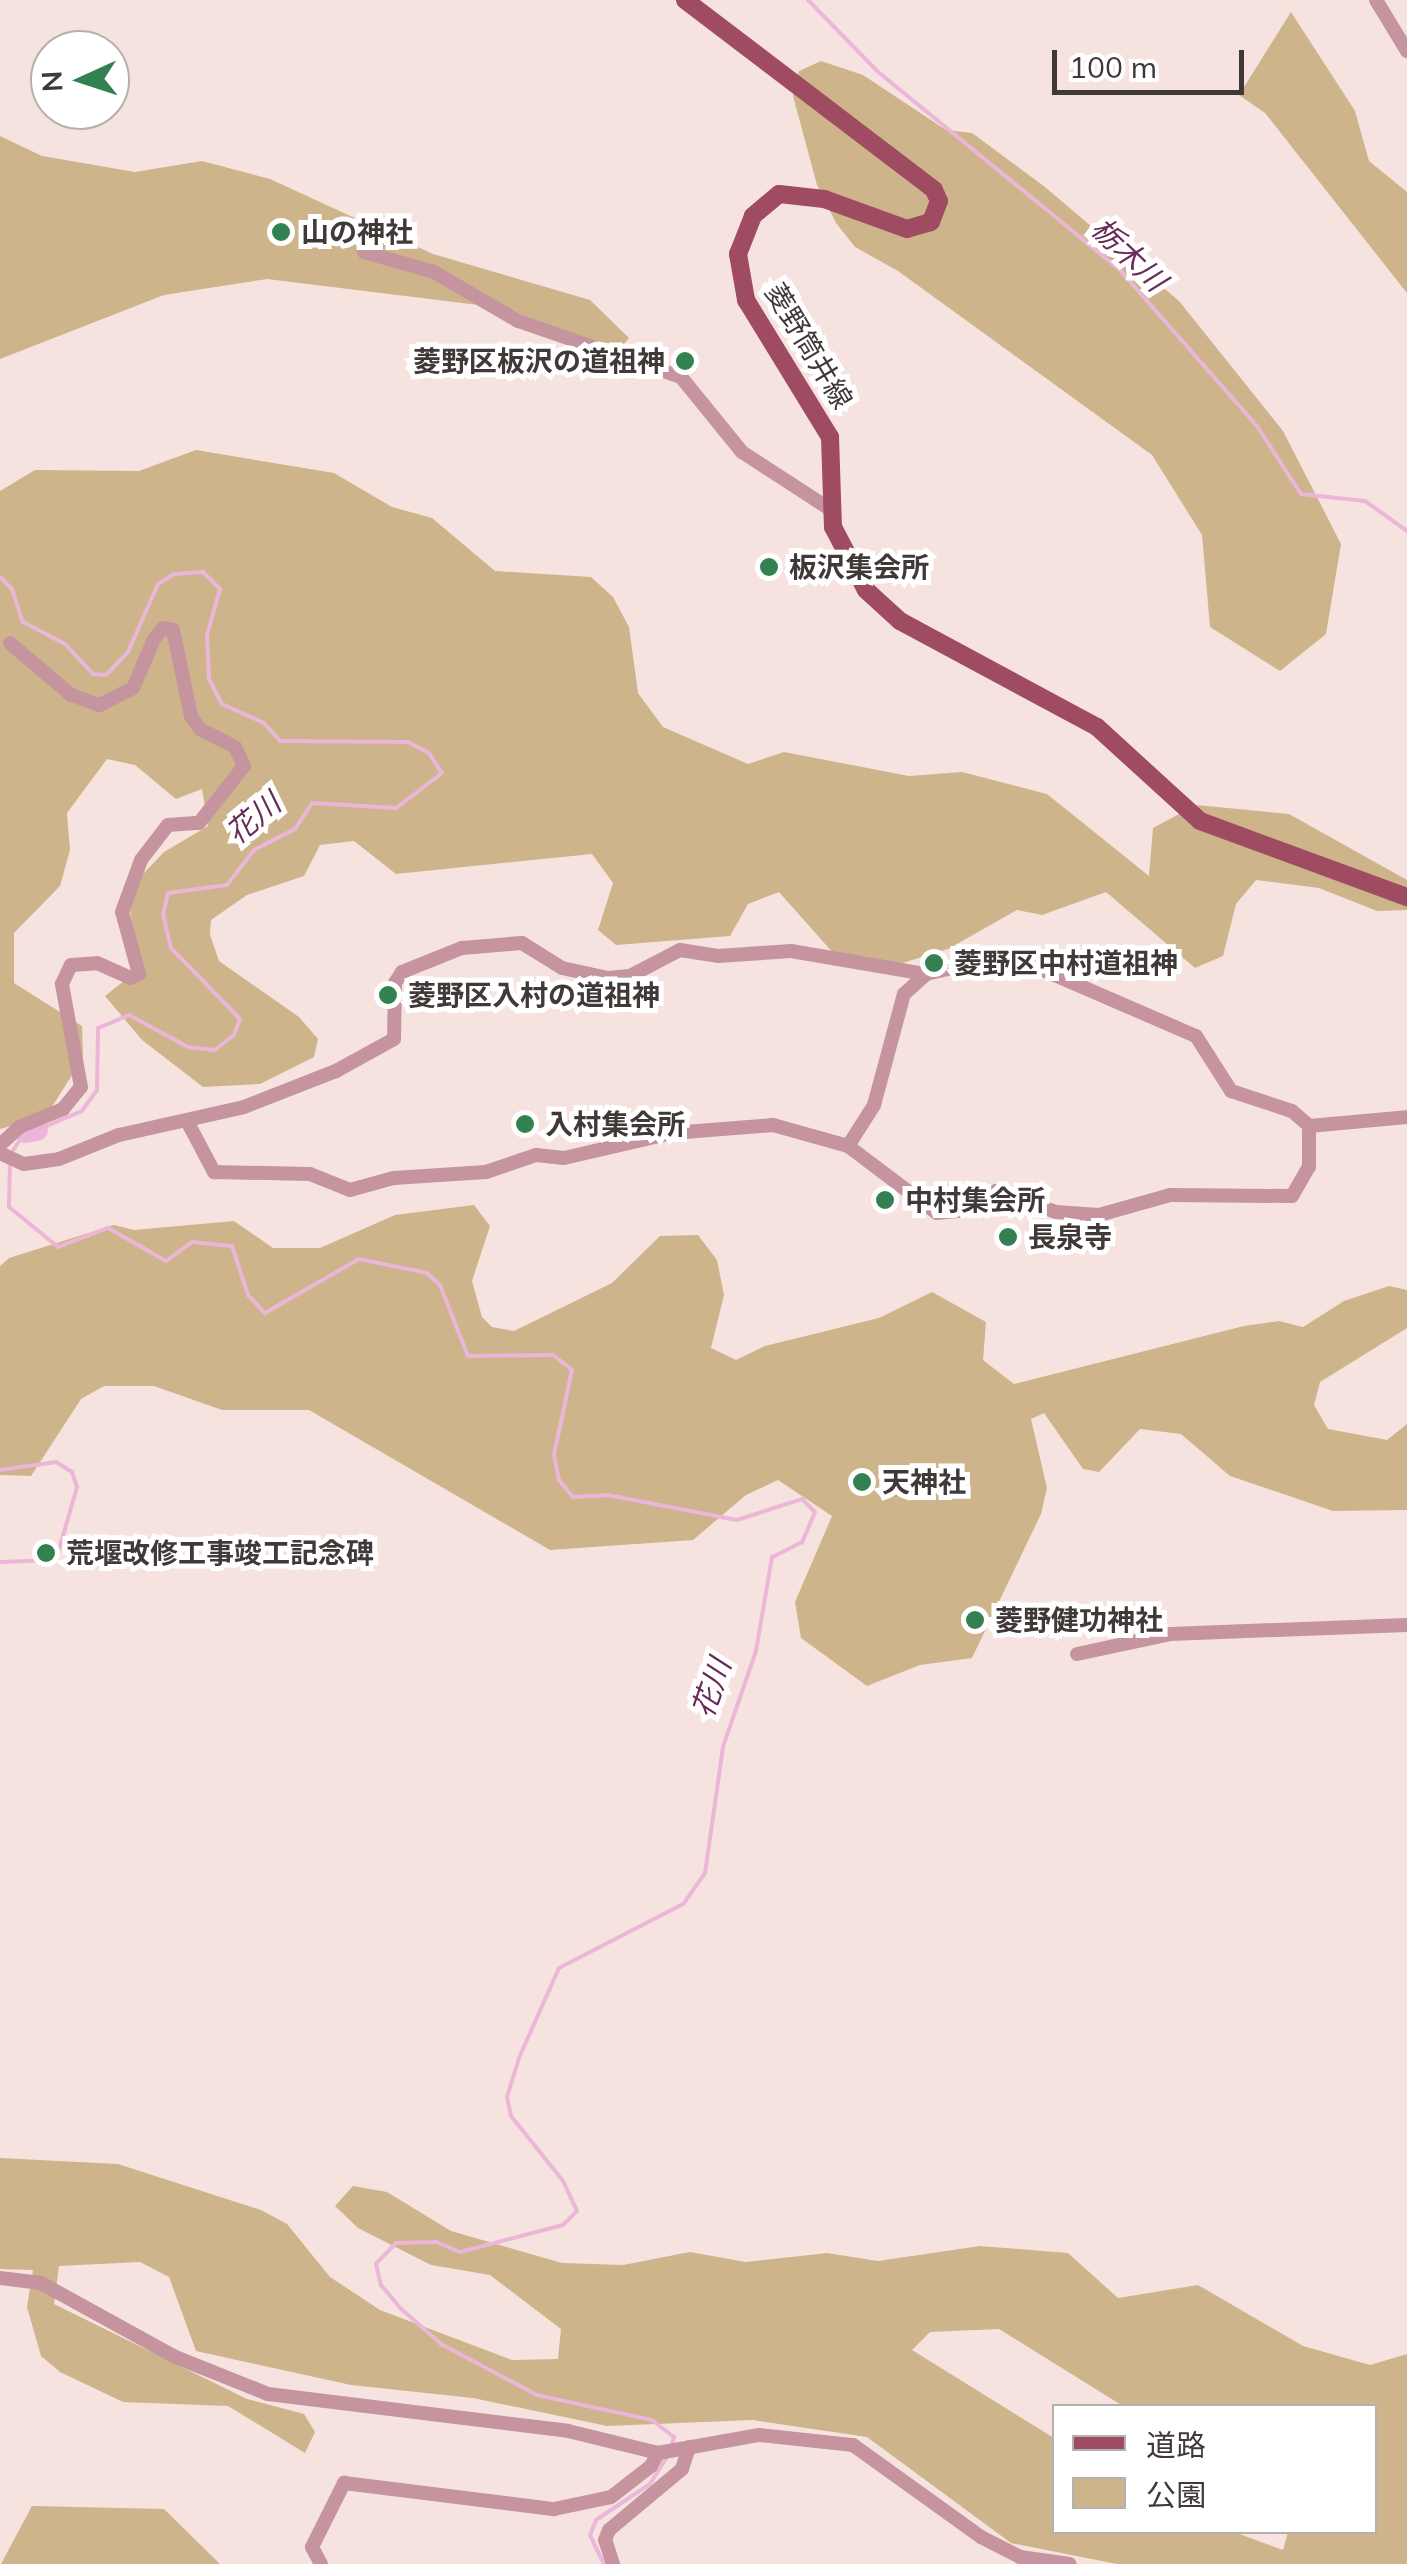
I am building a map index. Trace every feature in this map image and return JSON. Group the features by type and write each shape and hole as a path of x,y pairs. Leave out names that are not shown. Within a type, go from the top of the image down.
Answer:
{"main road":[{"name":"菱野筒井線","path":"686,0 934,190 939,201 930,222 907,230 824,199 779,194 763,202 745,232 738,254 746,300 830,436 832,511 843,557 876,604 900,621 1097,726 1200,822 1407,897"}],"street":[{"path":"1376,0 1407,51"},
{"path":"364,252 434,272 518,322 681,377 742,452 832,511"},
{"path":"10,643 72,695 100,705 133,688 154,639 163,628 173,630 191,716 200,729 235,747 244,766 198,823 168,824 140,860 122,912 139,974 130,978 98,963 71,965 62,984 80,1088 63,1109 19,1127 0,1149 42,1163 119,1135 244,1107 380,1050 394,1039 395,983 402,972 462,948 522,942 590,977 630,976 680,950 718,956 791,951 926,974 1003,961 1059,974 1196,1036 1231,1091 1292,1111 1309,1126 1407,1118"},
{"path":"848,1146 874,1106 904,994 926,974"},
{"path":"188,1121 214,1172 310,1174 350,1190 394,1178 486,1172 536,1156 564,1158 672,1133 773,1125 848,1146 937,1213 964,1210 996,1191 1056,1212 1099,1214 1170,1195 1292,1196 1310,1167 1309,1126"},
{"path":"1077,1654 1170,1634 1407,1626"},
{"path":"0,2278 41,2284 173,2356 268,2394 568,2432 658,2453 759,2435 852,2444 981,2537 1020,2556 1070,2564"},
{"path":"613,2564 605,2540 609,2530 682,2469 689,2447"},
{"path":"321,2564 312,2547 344,2484 554,2509 610,2497 651,2466 658,2453"}],"green space":[{"path":"1291,12 1355,111 1369,161 1407,192 1407,293 1265,113 1239,95"},
{"path":"821,61 863,75 946,130 972,133 1045,187 1179,301 1283,431 1341,544 1326,634 1280,671 1210,627 1202,535 1152,455 898,271 855,247 836,223 817,185 793,96 799,71"},
{"path":"0,136 42,156 135,172 202,161 270,179 433,254 590,300 629,338 618,351 495,307 267,279 164,295 0,359"},
{"path":"196,450 334,473 392,507 432,518 495,571 591,577 613,597 629,627 638,693 663,727 748,764 784,752 909,776 962,772 1047,794 1149,876 1153,828 1196,805 1289,814 1407,880 1407,910 1377,911 1319,888 1256,880 1236,904 1223,956 1195,968 1106,892 1042,915 1017,910 948,949 883,969 835,955 779,892 748,904 730,936 616,945 598,930 613,883 592,854 396,874 354,841 320,845 304,876 247,895 211,920 210,935 219,961 299,1017 318,1039 314,1057 260,1084 203,1087 142,1040 105,996 139,969 127,891 164,852 208,826 202,789 176,799 135,765 107,759 67,813 70,850 60,886 14,933 14,983 82,1026 83,1058 46,1116 0,1129 0,491 35,470 139,471"},
{"path":"474,1205 490,1226 472,1281 482,1317 492,1327 514,1331 612,1283 660,1236 698,1235 717,1260 724,1295 711,1348 736,1360 765,1346 879,1318 932,1292 986,1322 983,1360 1014,1384 1244,1326 1279,1321 1303,1327 1344,1301 1389,1286 1407,1290 1407,1328 1320,1382 1314,1405 1328,1429 1387,1440 1407,1424 1407,1510 1333,1511 1230,1476 1181,1434 1140,1429 1099,1472 1083,1469 1044,1413 1031,1419 1047,1488 1041,1514 972,1658 920,1665 867,1686 801,1638 795,1602 832,1516 778,1480 746,1495 693,1540 550,1550 309,1410 222,1410 154,1386 104,1386 81,1399 31,1476 0,1475 0,1266 9,1258 114,1225 134,1230 234,1221 273,1248 320,1248 395,1215"},
{"path":"0,2158 118,2164 261,2210 287,2224 330,2277 380,2310 512,2360 558,2359 561,2329 490,2275 431,2265 358,2228 335,2206 353,2186 387,2192 451,2231 562,2263 623,2265 690,2252 746,2262 827,2253 878,2261 980,2246 1068,2253 1118,2298 1198,2285 1303,2346 1370,2365 1407,2354 1407,2564 1117,2564 1011,2543 867,2437 752,2420 607,2426 473,2398 351,2385 196,2351 169,2277 140,2262 59,2266 54,2304 247,2399 304,2414 315,2432 305,2453 228,2406 123,2402 60,2372 41,2356 27,2307 33,2270 0,2269"},
{"path":"32,2506 164,2509 220,2564 1,2564"}],"waterway":[{"name":"栃木川","path":"808,0 877,71 1119,269 1257,426 1301,494 1365,501 1407,531"},
{"name":"花川","path":"0,577 12,589 23,622 65,644 93,674 106,675 128,652 158,584 174,574 203,572 220,589 207,635 209,679 222,704 264,723 280,741 408,742 429,753 442,773 396,808 312,803 295,829 254,850 227,885 168,893 163,914 171,948 240,1019 234,1035 215,1050 188,1047 129,1015 98,1028 97,1090 82,1111 37,1130"},
{"name":"花川","path":"25,1132 37,1130"},
{"name":"花川","path":"12,1152 25,1132"},
{"name":"花川","path":"10,1161 9,1207 58,1247 108,1228 166,1261 192,1242 232,1246 248,1295 265,1313 359,1259 427,1273 440,1285 468,1356 553,1355 572,1370 554,1455 559,1480 573,1497 608,1495 737,1520 802,1499 815,1512 802,1542 772,1557 756,1651 723,1747 705,1873 683,1904 559,1968 519,2058 507,2097 511,2116 563,2181 577,2211 563,2225 460,2252 436,2242 396,2243 376,2264 381,2285 400,2308 441,2344 537,2395 652,2420 674,2437 671,2448"},
{"path":"0,1470 56,1462 72,1472 77,1487 56,1560 0,1562"},
{"name":"花川","path":"604,2564 590,2535 596,2520 650,2484 667,2457"}],"place":[{"name":"山の神社","path":"281,232"},
{"name":"菱野区板沢の道祖神","path":"685,361"},
{"name":"板沢集会所","path":"769,567"},
{"name":"菱野区中村道祖神","path":"934,963"},
{"name":"菱野区入村の道祖神","path":"388,995"},
{"name":"入村集会所","path":"525,1124"},
{"name":"中村集会所","path":"885,1200"},
{"name":"長泉寺","path":"1008,1237"},
{"name":"天神社","path":"862,1482"},
{"name":"荒堰改修工事竣工記念碑","path":"46,1553"},
{"name":"菱野健功神社","path":"975,1620"}]}
